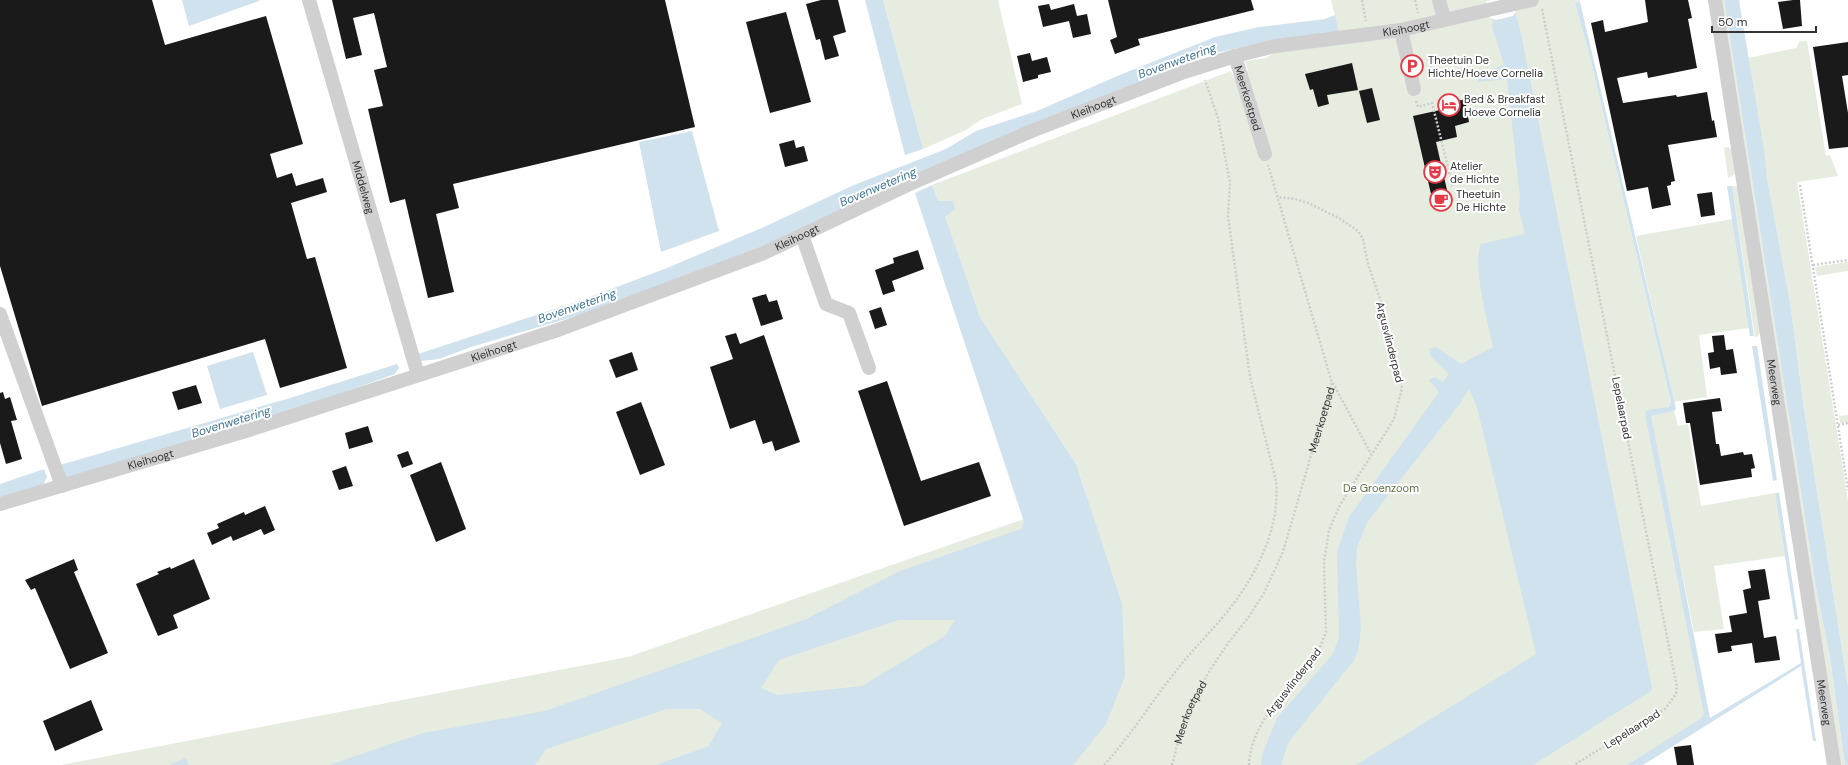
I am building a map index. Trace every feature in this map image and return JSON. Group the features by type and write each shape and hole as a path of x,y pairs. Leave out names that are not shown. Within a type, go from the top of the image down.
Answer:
{"street":[{"name":"Middelweg","path":"309,0 418,375"},
{"path":"1439,0 1444,20"},
{"name":"Meerweg","path":"1715,0 1834,765"},
{"name":"Kleihoogt","path":"0,504 246,431 558,330 764,253 912,183 1029,132 1200,67 1275,46 1401,30 1477,12 1533,3"},
{"path":"1401,30 1414,89"},
{"name":"Meerkoetpad","path":"1235,56 1265,154"},
{"path":"802,235 826,304 849,313 869,368"},
{"path":"0,314 62,486"}],"path":[{"path":"1362,0 1370,35"},
{"name":"Lepelaarpad","path":"1533,3 1677,687 1676,694 1665,709 1574,765"},
{"path":"1104,765 1135,729 1176,671 1236,600 1251,577 1271,531 1275,513 1277,494 1276,481 1250,377 1244,341 1228,212 1230,182 1218,118 1200,67"},
{"path":"1414,89 1418,107 1432,103 1453,187"},
{"name":"Meerkoetpad","path":"1172,765 1182,727 1190,706 1210,670 1256,606 1283,552 1332,383 1265,154"},
{"path":"1800,185 1848,490"},
{"name":"Argusvlinderpad","path":"1249,765 1254,743 1264,719 1271,708 1318,652 1323,642 1326,632 1324,562 1329,530 1340,505 1394,419 1402,388 1392,344 1363,239 1355,228 1339,218 1295,199 1278,198"},
{"path":"1812,265 1848,260"},
{"path":"1332,383 1371,454"},
{"path":"1838,425 1848,423"}],"green space":[{"path":"883,0 998,0 1022,104 982,119 966,130 923,149"},
{"name":"De Groenzoom","path":"1331,0 1580,0 1580,2 1575,3 1590,57 1671,402 1669,407 1648,414 1708,719 1635,765 61,765 628,657 1087,497 1076,464 980,317 932,185 1231,71 1234,78 1248,70 1245,61 1266,58 1335,16"},
{"path":"1720,0 1724,0 1816,588 1830,658 1845,765 1838,765"},
{"path":"1800,41 1807,41 1826,156 1830,155 1838,176 1797,182 1848,501 1848,687 1804,409 1790,302 1767,178 1748,58 1796,48"},
{"path":"1724,147 1728,147 1734,151 1737,173 1728,178"},
{"path":"1732,186 1739,187 1762,330 1758,336 1755,337"},
{"path":"1733,219 1749,328 1699,335 1707,397 1674,402 1636,236"},
{"path":"1848,262 1848,271 1817,276 1815,267"},
{"path":"1674,411 1678,426 1688,424 1701,506 1775,493 1785,556 1714,566 1724,629 1694,632 1650,416"},
{"path":"1848,415 1848,422 1840,423 1839,416"}],"water":[{"path":"182,0 259,0 259,1 189,26"},
{"path":"865,0 883,0 923,149 905,155"},
{"path":"1488,0 1512,0 1521,34 1652,688 1651,691 1533,765 1356,765 1536,654 1477,407 1469,389 1459,405 1368,521 1357,547 1356,564 1361,628 1358,652 1354,660 1288,743 1281,765 1261,765 1263,752 1277,718 1332,655 1339,638 1337,552 1349,517 1439,392 1429,380 1435,377 1443,382 1449,374 1431,357 1429,349 1436,347 1461,364 1493,347 1482,295 1478,266 1481,244 1525,234 1519,210 1520,197 1507,79 1478,82 1478,76 1504,64 1492,27 1493,22"},
{"path":"1724,0 1739,0 1764,150 1767,178 1790,302 1804,409 1848,687 1848,765 1845,765 1830,658 1816,588"},
{"path":"1580,2 1676,409 1674,411 1651,416 1710,718 1801,663 1796,629 1799,629 1816,741 1813,741 1801,666 1643,765 1627,765 1702,718 1704,714 1645,414 1647,410 1669,407 1671,402 1590,57 1575,3"},
{"name":"Bovenwetering","path":"1335,15 1339,33 1251,45 1216,53 1190,62 973,152 766,247 600,309 471,347 439,359 421,361 418,354 585,299 667,268 764,227 854,185 946,149 976,131 1037,111 1122,74 1215,37 1259,27 1325,19"},
{"path":"692,131 719,231 661,252 639,142"},
{"path":"932,185 938,201 953,201 955,209 945,217 980,317 1076,464 1122,604 1125,676 1106,724 1075,763 1072,765 656,765 709,746 722,723 700,709 667,709 546,749 535,765 329,765 423,733 545,711 804,620 900,571 1021,529 1024,522 915,193","holes":["899,620 955,620 945,636 862,686 777,695 761,688 779,660"]},
{"path":"1727,186 1732,186 1754,336 1750,336"},
{"path":"1752,346 1757,346 1777,480 1773,481"},
{"path":"253,352 267,395 220,409 207,366"},
{"name":"Bovenwetering","path":"397,364 399,368 395,374 297,409 65,480 60,465 290,398"},
{"path":"44,469 47,477 43,485 0,497 0,484"},
{"path":"1775,493 1779,493 1798,619 1795,620"},
{"path":"186,758 189,765 169,765"}],"pier":[{"path":"1514,0 1516,11 1513,16 1496,20 1490,18 1486,1"}],"building":[{"path":"0,0 152,0 165,45 266,16 303,144 270,154 277,178 292,173 296,186 323,178 327,192 291,203 307,259 315,257 347,368 280,388 265,339 42,406 0,266"},
{"path":"332,0 665,0 695,127 453,184 459,208 436,214 454,292 428,298 405,199 390,203 368,109 383,106 374,70 387,67 374,13 353,18 362,55 346,59"},
{"path":"821,0 838,0 846,32 833,36 839,56 825,60 820,39 816,40 806,4"},
{"path":"1108,0 1251,0 1254,10 1138,39 1140,45 1115,54 1110,40 1117,37"},
{"path":"1645,0 1688,0 1692,18 1688,19 1697,68 1648,78 1647,72 1617,78 1623,103 1707,92 1712,121 1714,120 1717,137 1668,145 1675,181 1671,182 1671,185 1667,186 1671,205 1652,209 1648,187 1627,191 1591,23 1603,20 1605,32 1648,22"},
{"path":"1800,0 1802,26 1783,29 1778,2"},
{"path":"1049,4 1051,10 1074,4 1077,16 1087,14 1091,34 1073,38 1069,21 1043,27 1038,6"},
{"path":"786,12 811,102 770,113 746,22"},
{"path":"1848,42 1848,75 1842,76 1848,113 1848,147 1829,149 1813,47"},
{"path":"1030,53 1032,61 1047,57 1051,72 1038,75 1038,78 1023,82 1017,56"},
{"path":"1352,63 1358,90 1327,95 1329,104 1318,107 1313,89 1310,90 1305,74"},
{"path":"1372,88 1380,120 1367,123 1359,91"},
{"path":"1457,99 1458,101 1465,99 1469,122 1455,126 1457,137 1436,142 1447,190 1431,194 1413,116 1440,110 1438,104"},
{"path":"794,140 796,148 804,146 808,161 785,167 779,144"},
{"path":"1712,192 1715,215 1701,217 1697,194"},
{"path":"918,250 924,269 892,281 895,291 883,295 875,270 894,263 893,258"},
{"path":"766,294 769,302 777,300 783,319 761,326 752,298"},
{"path":"881,307 887,325 875,329 869,311"},
{"path":"736,333 740,344 764,335 800,442 775,451 772,441 763,444 755,420 730,429 710,367 733,359 725,336"},
{"path":"1724,335 1726,350 1733,349 1737,373 1721,375 1720,367 1710,369 1708,353 1714,352 1712,336"},
{"path":"632,352 638,370 616,378 609,360"},
{"path":"887,381 921,481 979,462 991,496 904,526 858,391"},
{"path":"196,385 202,403 178,410 172,392"},
{"path":"3,392 5,399 10,397 17,420 11,421 22,459 6,464 0,443 0,393"},
{"path":"1720,398 1722,411 1712,412 1716,444 1719,444 1721,456 1743,452 1744,455 1752,454 1755,468 1751,469 1752,477 1700,485 1690,423 1686,423 1683,403"},
{"path":"641,402 665,465 640,475 616,412"},
{"path":"368,426 373,442 349,449 345,433"},
{"path":"408,451 413,464 402,468 397,455"},
{"path":"441,462 466,529 436,542 410,475"},
{"path":"346,466 353,486 339,490 332,471"},
{"path":"265,506 275,530 264,535 261,529 233,541 231,536 212,545 207,533 219,528 217,524 244,512 245,515"},
{"path":"74,559 78,570 74,572 108,653 70,669 35,588 31,590 25,580"},
{"path":"194,559 210,599 173,615 178,628 158,636 136,584 159,574 157,572 170,567 171,569"},
{"path":"1765,569 1770,599 1758,601 1764,638 1776,636 1780,660 1755,663 1752,643 1731,646 1732,651 1718,653 1715,634 1732,632 1729,616 1747,613 1743,590 1751,588 1748,571"},
{"path":"91,700 103,730 55,751 43,721"},
{"path":"1691,745 1694,765 1677,765 1674,747"}],"place":[{"name":"Theetuin De Hichte/Hoeve Cornelia","path":"1412,66"},
{"name":"Bed & Breakfast Hoeve Cornelia","path":"1449,105"},
{"name":"Atelier de Hichte","path":"1435,172"},
{"name":"Theetuin De Hichte","path":"1441,200"}]}
